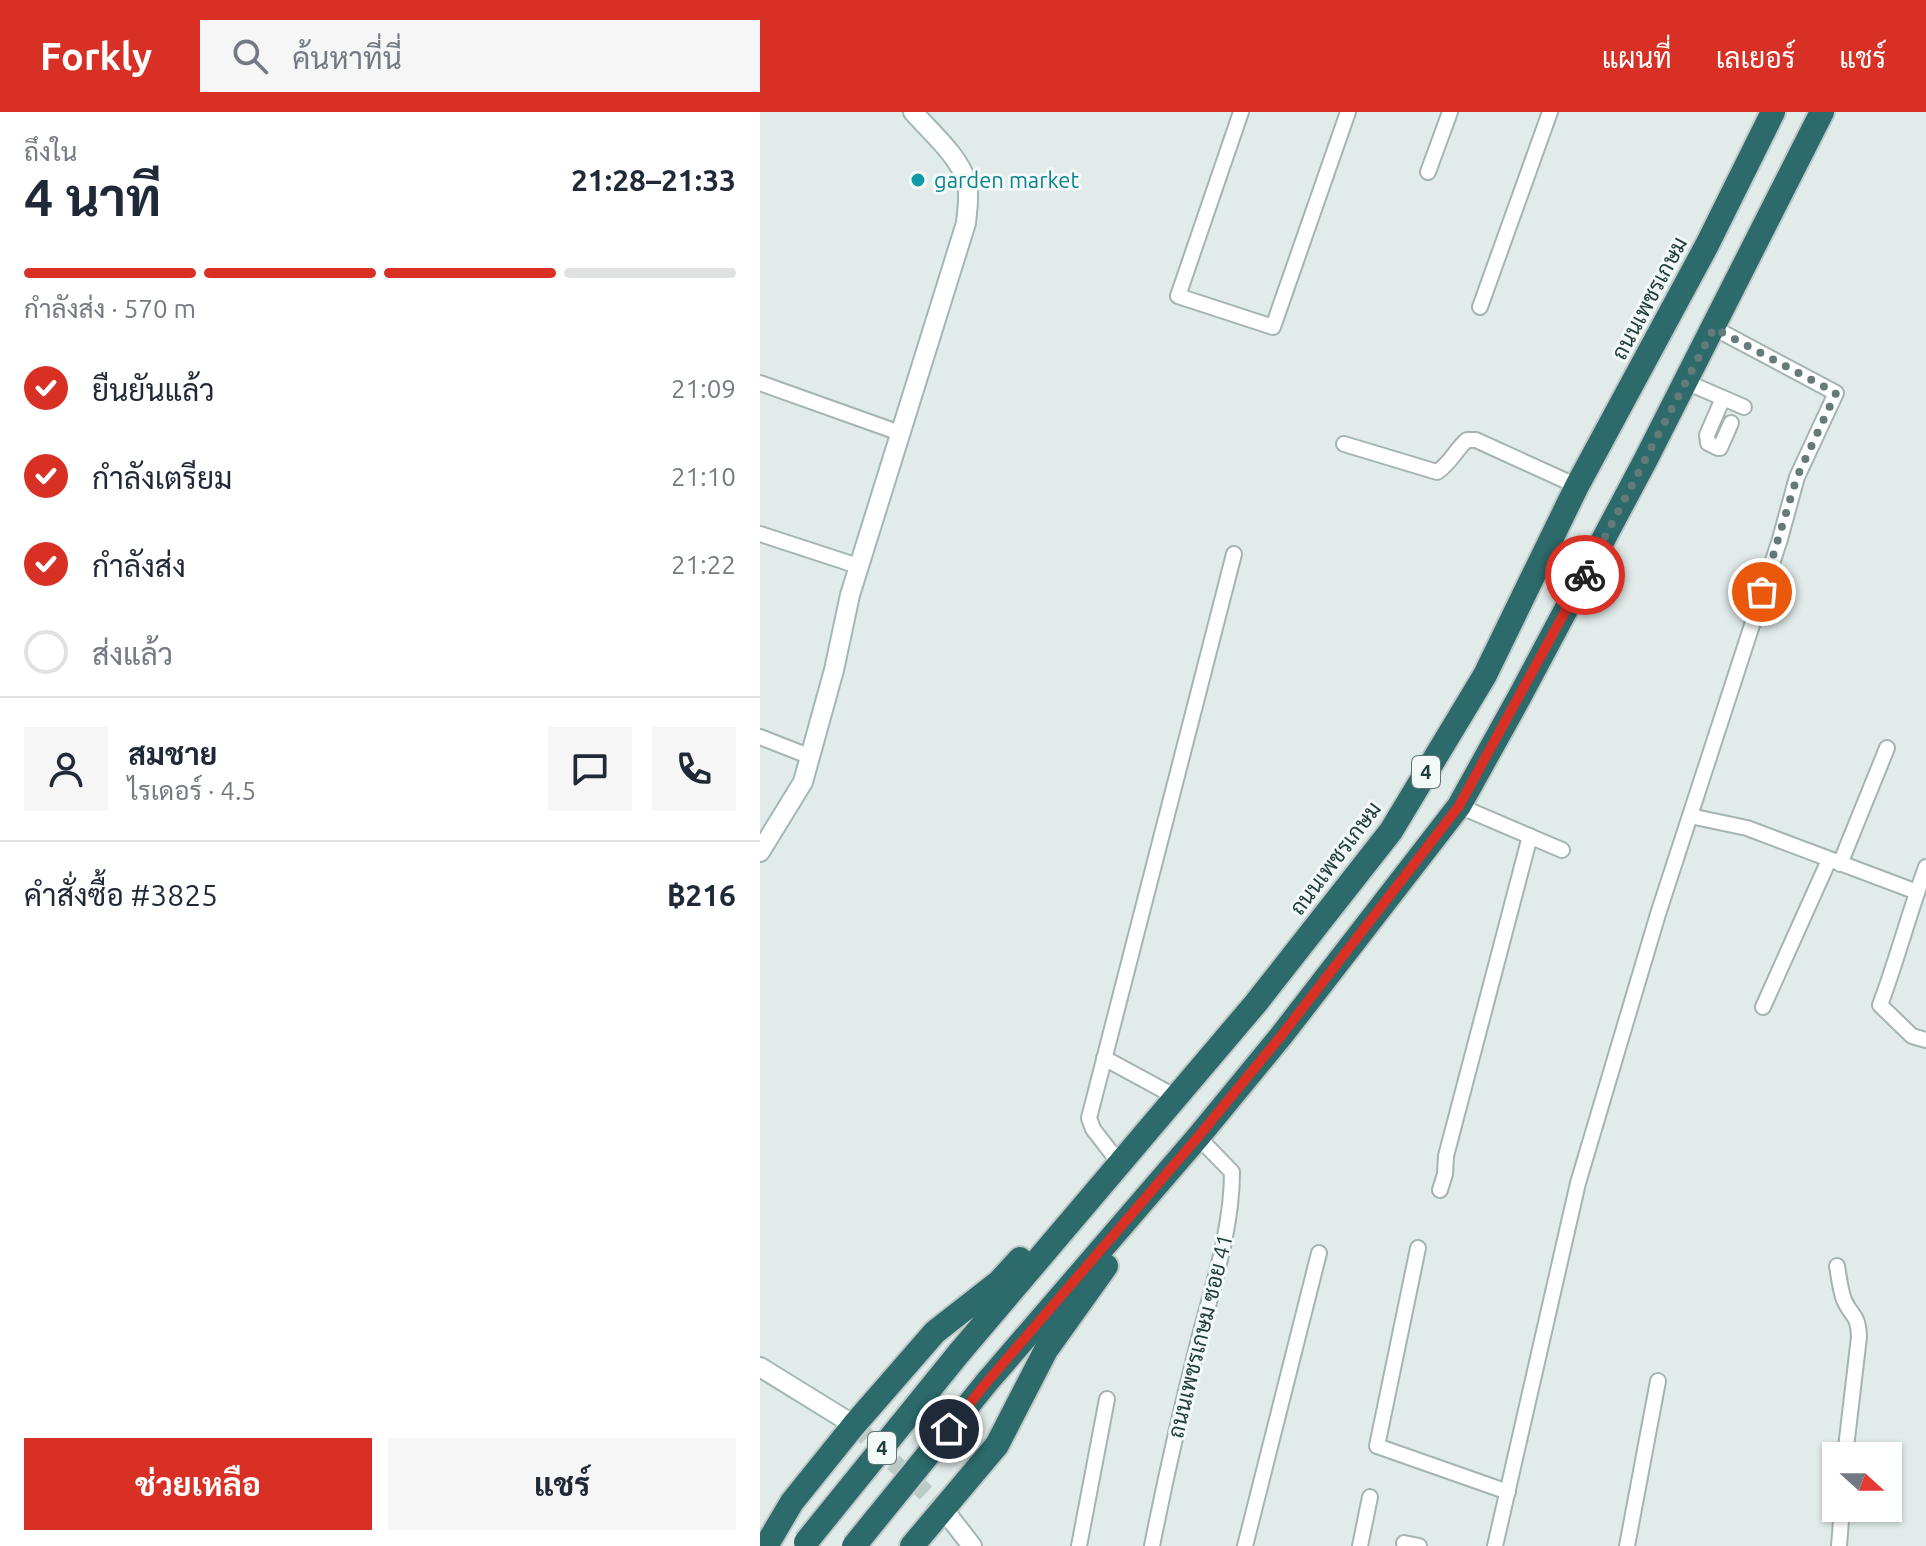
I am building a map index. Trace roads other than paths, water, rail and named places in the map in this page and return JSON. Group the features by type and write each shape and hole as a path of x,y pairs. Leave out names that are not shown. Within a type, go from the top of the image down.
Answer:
{"highway":[{"name":"ถนนเพชรเกษม","path":"804,1544 959,1353 1256,1003 1391,831 1485,675 1577,486 1707,245 1773,112"},
{"name":"4","path":"854,1546 987,1382 1136,1211 1281,1036 1459,806 1686,382 1822,112"},
{"path":"766,1546 792,1502 935,1332 999,1282 1059,1217 1080,1211"},
{"path":"912,1546 997,1445 1046,1350 1130,1232 1136,1211"}],"street":[{"path":"760,852 803,782 858,566 966,223 967,180 957,162 913,112"},
{"path":"1241,112 1178,296 1273,327 1348,112"},
{"path":"1428,172 1450,112"},
{"path":"1480,307 1550,112"},
{"path":"1495,1546 1578,1183 1649,942 1780,539 1797,477 1836,393 1714,328"},
{"path":"1686,382 1744,407"},
{"path":"760,383 900,433"},
{"path":"1723,398 1707,435 1708,443 1720,448 1731,423"},
{"path":"1344,444 1437,472 1445,467 1462,444 1467,440 1476,440 1577,486"},
{"path":"760,534 858,566"},
{"path":"1120,1164 1093,1129 1089,1118 1234,554"},
{"path":"760,737 811,757"},
{"path":"1763,1007 1887,748"},
{"path":"1459,806 1562,850"},
{"path":"1690,816 1747,828 1917,892"},
{"path":"1440,1190 1446,1156 1530,836"},
{"path":"1926,867 1880,1005 1912,1036 1926,1040"},
{"path":"1104,1058 1176,1097"},
{"name":"ถนนเพชรเกษม ซอย 41","path":"1152,1546 1187,1385 1224,1241 1232,1195 1232,1172 1198,1137"},
{"path":"1418,1248 1377,1446 1508,1492"},
{"path":"1245,1546 1319,1253"},
{"path":"1837,1266 1842,1296 1855,1313 1859,1337 1847,1442"},
{"path":"760,1367 854,1425"},
{"path":"1627,1546 1658,1381"},
{"path":"1079,1546 1107,1399"},
{"path":"1360,1546 1370,1497"},
{"path":"944,1510 972,1546"},
{"path":"1839,1546 1841,1522"}],"tunnel":[{"path":"854,1425 944,1510"}],"place":[{"name":"garden market","path":"918,180"}]}
